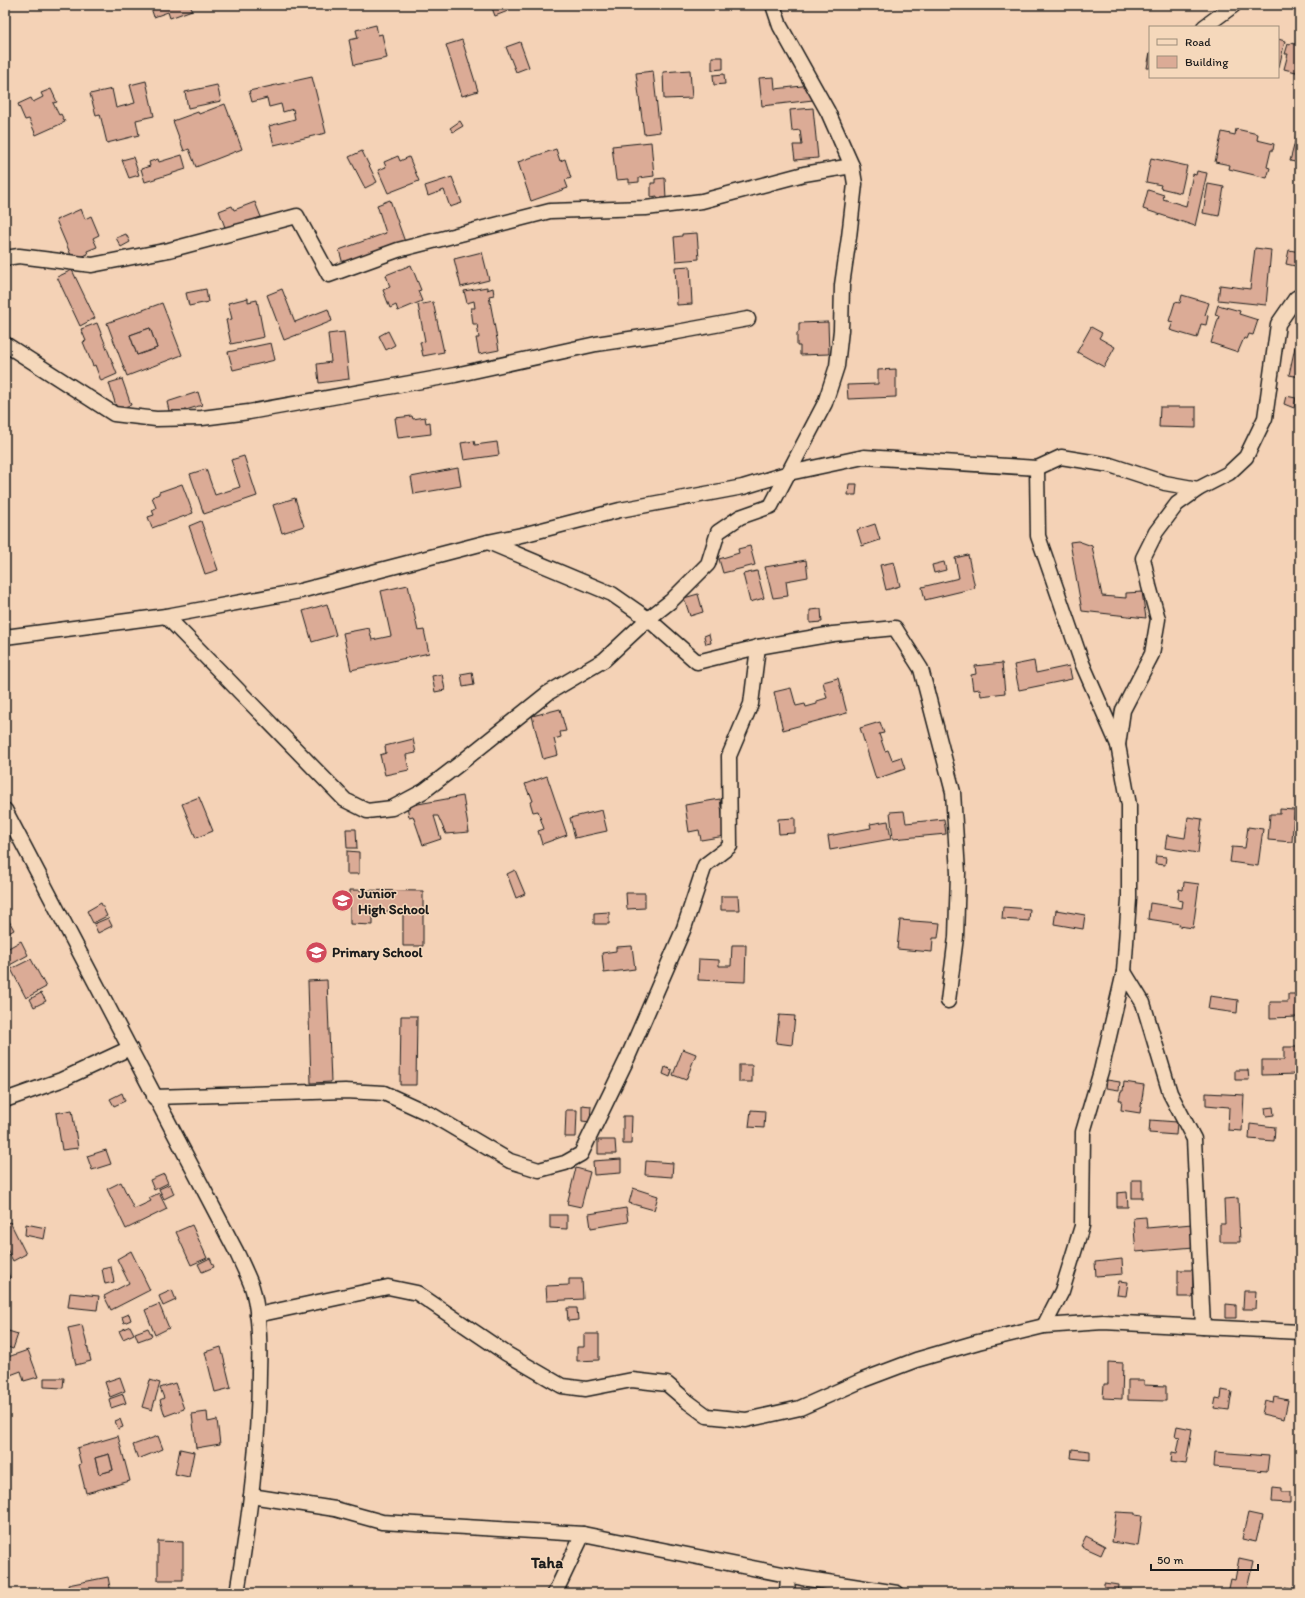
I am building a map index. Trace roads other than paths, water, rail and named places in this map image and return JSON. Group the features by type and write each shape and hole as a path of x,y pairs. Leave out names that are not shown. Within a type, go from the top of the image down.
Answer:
{"street":[{"path":"166,616 345,800 367,810 392,808 424,790 458,765 548,693 604,660 648,619 671,601 708,564 718,532 740,518 771,506 826,403 837,366 841,330 842,285 855,184 852,166 828,112 780,26 773,5"},
{"path":"1205,26 1234,5"},
{"path":"5,258 19,256 92,264 169,250 297,216 329,275 398,250 550,211 646,208 702,201 804,174 852,166"},
{"path":"1118,745 1124,710 1152,654 1158,619 1143,558 1156,532 1177,504 1198,489 1229,473 1246,456 1265,418 1278,324 1296,298 1300,296"},
{"path":"5,344 114,414 156,419 202,418 249,412 455,375 596,344 677,332 748,319"},
{"path":"5,638 166,616 300,591 488,542 620,510 743,487 789,473 864,457 1037,468 1061,457 1110,464 1165,483 1198,489"},
{"path":"1037,468 1038,536 1082,663 1118,745 1129,805 1129,899 1124,972 1101,1071 1083,1132 1082,1226 1062,1291 1044,1326"},
{"path":"488,542 612,594 648,619 697,662 758,647 833,634 895,628 921,669 953,792 958,873 956,937 948,1001"},
{"path":"154,1097 345,1091 384,1093 432,1115 510,1161 539,1170 565,1163 581,1154 627,1058 684,928 705,865 730,846 729,756 751,704 758,647"},
{"path":"5,810 237,1253 252,1288 257,1315 260,1348 259,1418 249,1521 237,1593"},
{"path":"1124,972 1143,1003 1170,1093 1194,1138 1204,1327"},
{"path":"5,1100 61,1080 130,1048"},
{"path":"257,1315 388,1287 418,1293 507,1354 562,1386 586,1389 632,1380 668,1384 688,1402 707,1416 746,1420 800,1408 863,1380 916,1360 978,1342 1044,1326 1103,1322 1300,1332"},
{"path":"251,1496 335,1509 382,1522 583,1534 788,1575 898,1593"},
{"path":"555,1593 583,1534"},
{"path":"787,1593 788,1575"}],"place":[{"name":"Junior High School","path":"342,901"},
{"name":"Primary School","path":"317,952"}],"district":[{"name":"Taha","path":"547,1562"}]}
